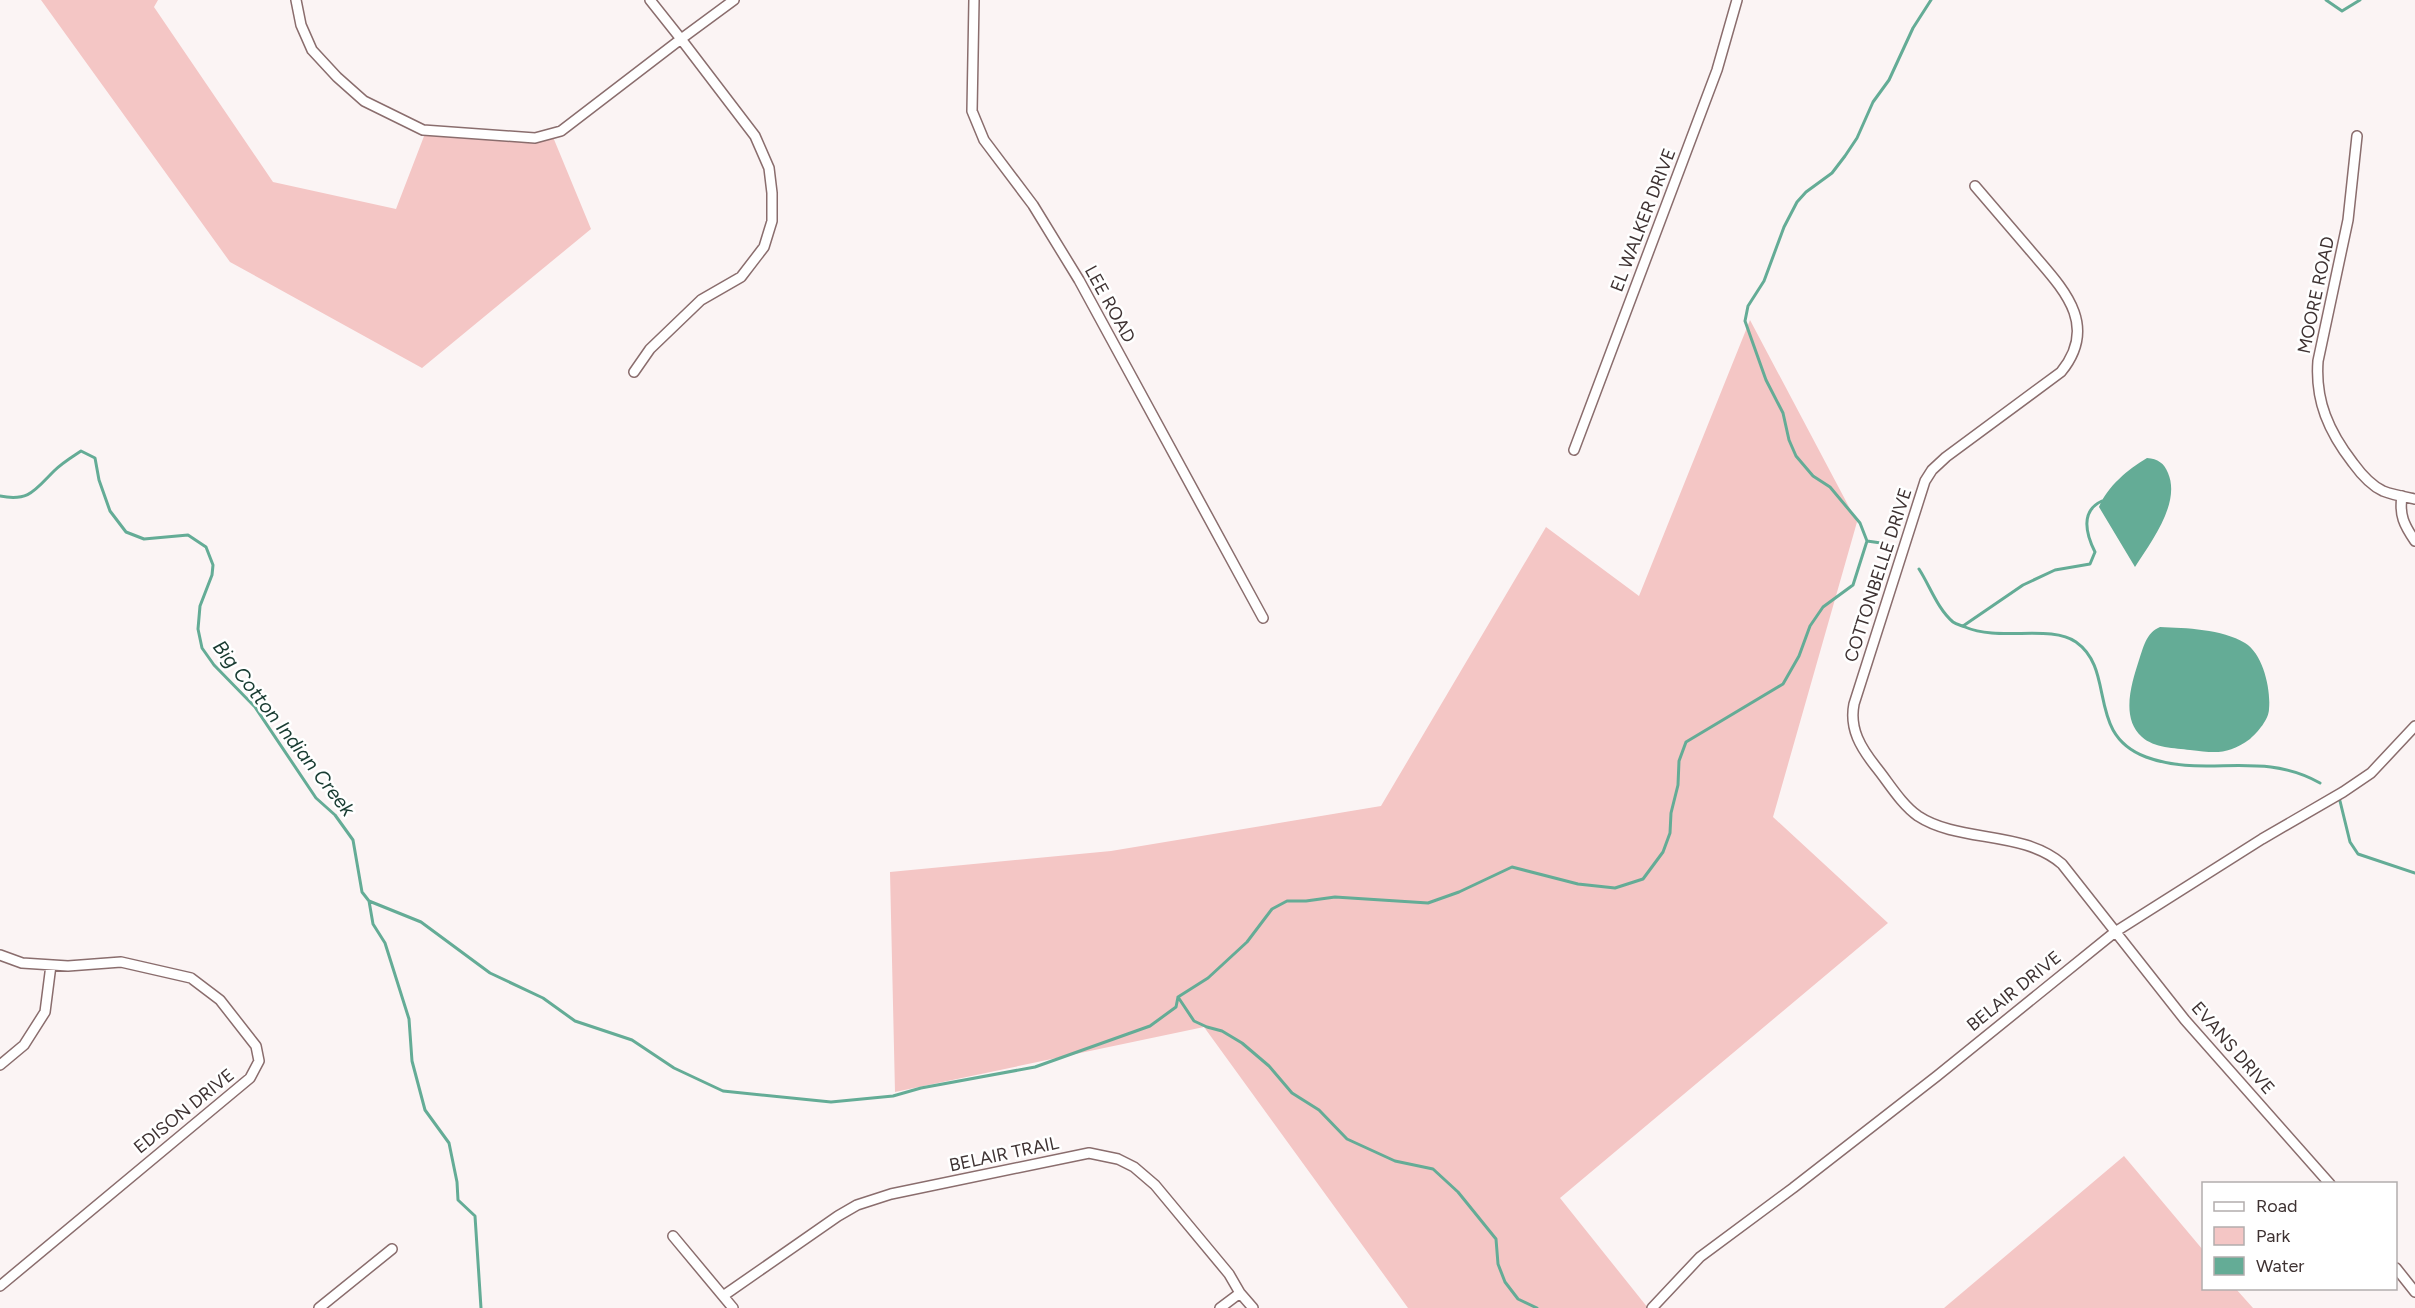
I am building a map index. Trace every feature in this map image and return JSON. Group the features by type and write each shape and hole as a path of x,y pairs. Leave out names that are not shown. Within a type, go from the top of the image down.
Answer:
{"street":[{"path":"296,0 301,25 312,50 337,78 363,101 423,129 535,138 561,131 734,0"},
{"path":"634,372 650,349 700,300 741,277 764,247 772,221 769,168 755,136 650,0"},
{"name":"LEE ROAD","path":"974,0 972,111 984,140 1033,205 1079,280 1263,618"},
{"name":"EL WALKER DRIVE","path":"1574,450 1718,70 1737,0"},
{"name":"MOORE ROAD","path":"2357,136 2351,201 2320,345 2318,383 2323,412 2332,435 2345,453 2373,485 2383,491 2415,499"},
{"name":"COTTONBELLE DRIVE","path":"1975,186 2064,291 2076,317 2078,337 2070,360 2055,378 1946,457 1932,470 1925,481 1854,704 1854,728 1858,741 1867,756 1914,813 1937,825 2034,847 2050,854 2062,864 2115,932"},
{"path":"2402,496 2400,511 2402,522 2415,541"},
{"name":"BELAIR DRIVE","path":"1652,1308 1700,1257 1937,1076 2115,932 2371,773 2415,726"},
{"name":"EVANS DRIVE","path":"2115,932 2186,1020 2328,1182"},
{"name":"EDISON DRIVE","path":"0,956 22,963 51,965 78,966 121,962 191,978 219,1000 233,1016 256,1046 259,1060 250,1078 0,1286"},
{"path":"0,1065 24,1046 45,1012 51,965"},
{"name":"BELAIR TRAIL","path":"723,1296 838,1215 857,1205 891,1194 1089,1153 1118,1159 1134,1167 1155,1185 1229,1274 1240,1293 1253,1308"},
{"path":"673,1236 733,1308"},
{"path":"319,1308 392,1249"},
{"path":"2397,1269 2415,1292"},
{"path":"1220,1308 1240,1293"}],"green space":[{"path":"41,0 158,0 154,7 273,182 396,209 426,131 553,137 591,229 422,368 230,262"},
{"path":"1750,320 1857,522 1773,817 1888,923 1560,1198 1648,1308 1408,1308 1204,1027 895,1092 890,872 1111,851 1381,806 1546,527 1639,596"},
{"path":"2124,1156 2202,1249 2202,1290 2237,1290 2253,1308 1944,1308"}],"water":[{"path":"2147,458 2160,462 2168,473 2171,497 2156,534 2135,567 2099,507 2107,492 2119,479"},
{"path":"2160,627 2192,629 2226,635 2245,643 2257,655 2267,682 2269,713 2260,729 2250,739 2235,748 2222,752 2207,752 2159,745 2147,741 2135,729 2130,710 2133,679 2146,640"}],"waterway":[{"name":"Big Cotton Indian Creek","path":"0,496 18,497 31,493 60,465 81,451 95,458 99,480 110,511 126,532 144,539 188,535 206,547 213,565 212,575 200,606 198,629 202,648 214,665 255,707 316,798 335,815 353,840 362,892 369,901 421,922 490,973 543,998 575,1021 632,1040 674,1068 723,1091 831,1102 893,1096 921,1088 1035,1067 1150,1026 1176,1007 1178,997 1208,978 1247,942 1272,909 1287,901 1335,897 1428,903 1459,892 1512,867 1578,884 1615,888 1643,879 1663,852 1670,833 1671,813 1678,785 1679,761 1686,742 1783,684 1799,656 1810,626 1823,607 1853,585 1867,541 1860,523 1830,487 1813,476 1796,456 1789,440 1783,413 1766,380 1745,321 1748,306 1764,281 1784,227 1797,202 1806,192 1832,173 1857,138 1873,102 1889,80 1913,28 1931,0"},
{"name":"Big Cotton Indian Creek","path":"2326,0 2342,11 2360,0"},
{"path":"1963,626 2023,585 2055,570 2090,564 2095,552 2087,531 2088,517 2095,505 2102,501"},
{"path":"1867,541 1881,543"},
{"path":"1919,569 1942,610 1956,624 1993,633 2052,634 2076,642 2088,654 2096,669 2108,718 2115,733 2127,747 2146,757 2168,763 2190,766 2275,768 2297,773 2320,783"},
{"path":"2340,801 2350,842 2358,854 2415,873"},
{"path":"369,901 373,924 385,943 409,1019 412,1061 425,1110 449,1143 457,1182 458,1200 475,1216 481,1308"},
{"path":"1178,997 1194,1021 1222,1031 1242,1043 1269,1066 1292,1093 1319,1110 1347,1139 1395,1161 1433,1169 1458,1192 1496,1239 1498,1264 1505,1282 1518,1299 1537,1308"}]}
